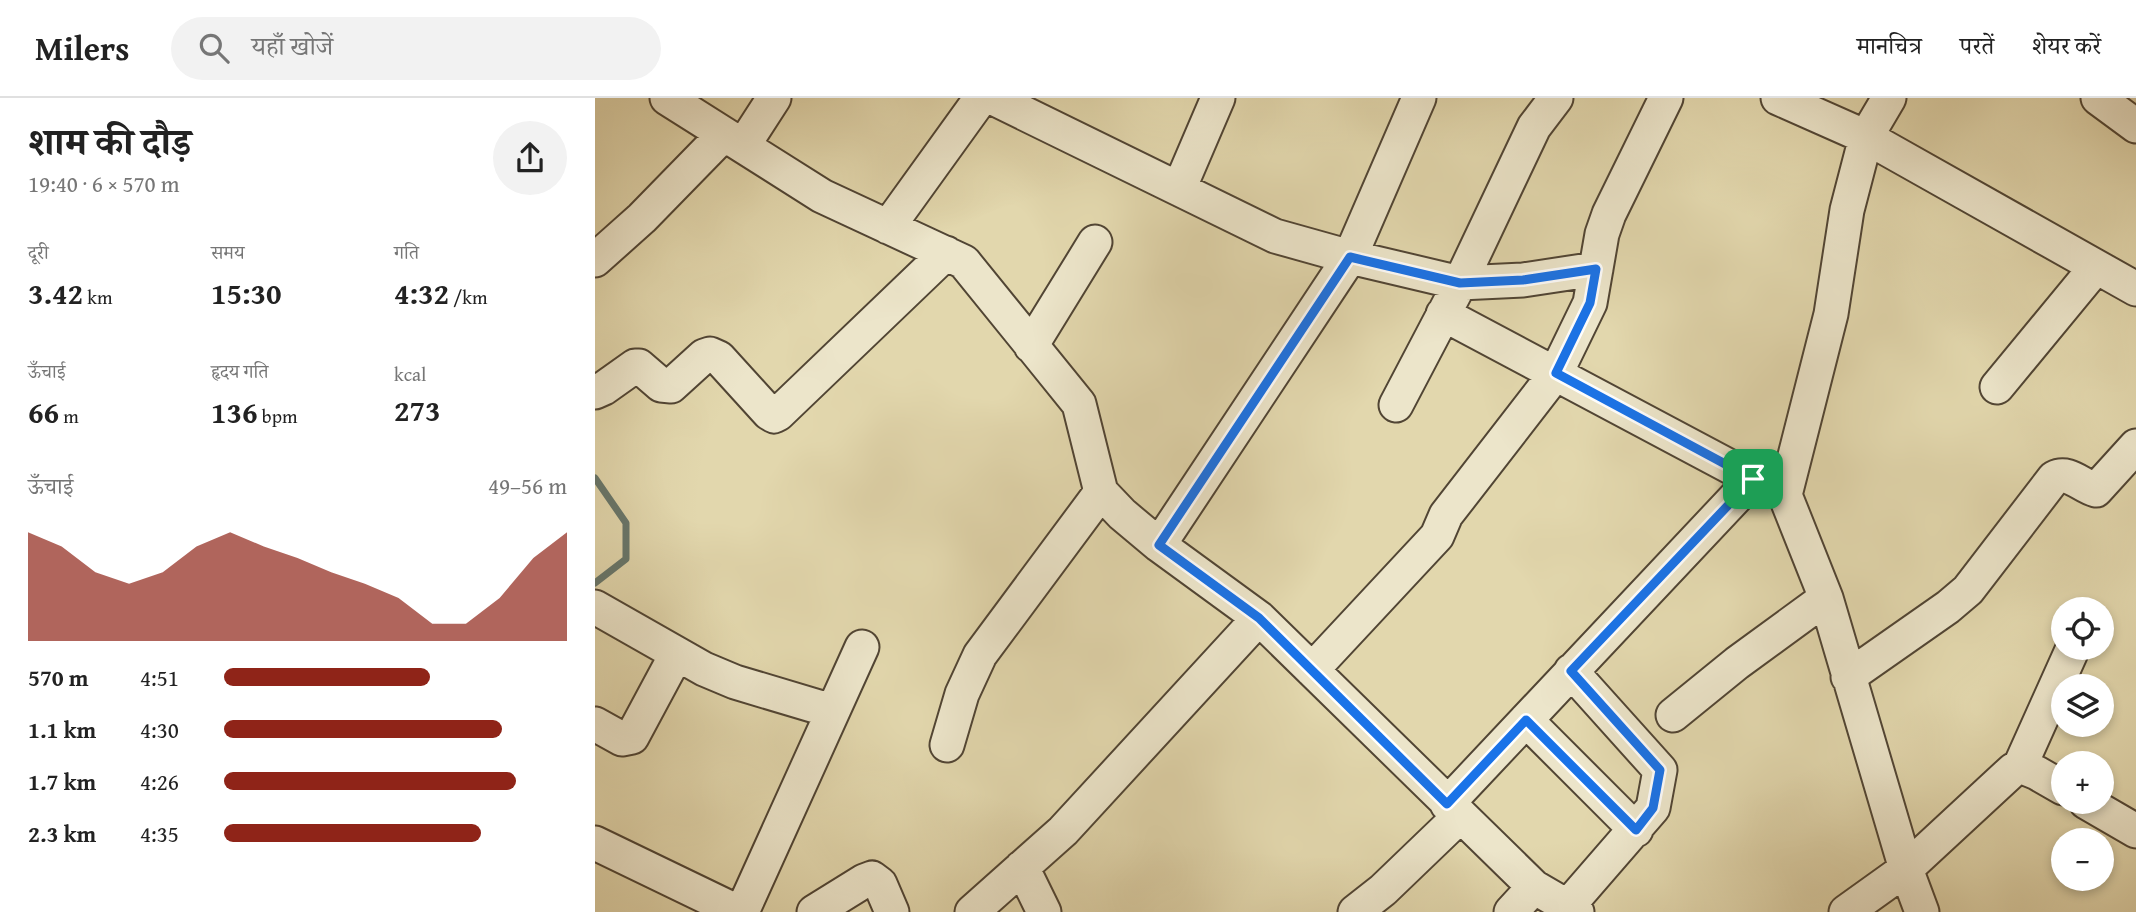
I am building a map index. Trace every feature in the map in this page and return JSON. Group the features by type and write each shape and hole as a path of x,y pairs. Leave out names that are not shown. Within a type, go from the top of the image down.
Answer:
{"street":[{"path":"667,98 822,196 964,262 1079,404 1101,492 1159,545 1259,618 1534,887 1572,909 1653,808 1660,770 1571,671"},
{"path":"595,260 733,140 774,98"},
{"path":"888,227 981,98"},
{"path":"993,98 1275,236 1460,283 1523,280 1596,269"},
{"path":"1179,189 1217,98"},
{"path":"1159,545 1350,257 1419,98"},
{"path":"1396,405 1460,283 1534,128 1556,98"},
{"path":"1312,670 1437,536 1446,515 1556,373 1590,303 1602,234 1609,214 1666,98"},
{"path":"1889,98 1866,137 1847,210 1831,314 1785,495 1826,598 1906,869 1922,912"},
{"path":"2098,98 2136,126"},
{"path":"1784,99 1866,137 2136,289"},
{"path":"1031,346 1095,242"},
{"path":"595,392 635,366 639,366 661,385 671,386 704,356 710,354 719,358 768,413 778,415 946,253"},
{"path":"1997,387 2096,267"},
{"path":"1443,314 1785,495"},
{"path":"1848,677 1968,590 2054,478 2059,475 2068,476 2096,490 2136,446"},
{"path":"1355,912 1383,890 1526,720 1753,479"},
{"path":"947,745 962,694 980,655 1101,492"},
{"path":"1673,715 1737,663 1826,598"},
{"path":"595,607 703,670 832,711"},
{"path":"972,912 1063,831 1259,618"},
{"path":"595,843 740,912 862,647"},
{"path":"595,724 622,739 632,737 677,655"},
{"path":"1846,912 1906,869 2008,773 2020,766 2068,660"},
{"path":"1526,720 1636,830"},
{"path":"2020,766 2051,781"},
{"path":"2107,814 2136,831"},
{"path":"1022,867 1044,912"},
{"path":"814,912 872,878 880,884 892,912"},
{"path":"1511,912 1534,887"}],"waterway":[{"path":"595,478 626,523 626,559 595,583"}],"route":[{"path":"1350,257 1460,283 1523,280 1596,269 1590,303 1556,373 1753,479 1571,671 1660,770 1653,808 1636,830 1526,720 1447,804 1259,618 1159,545 1350,257"}]}
